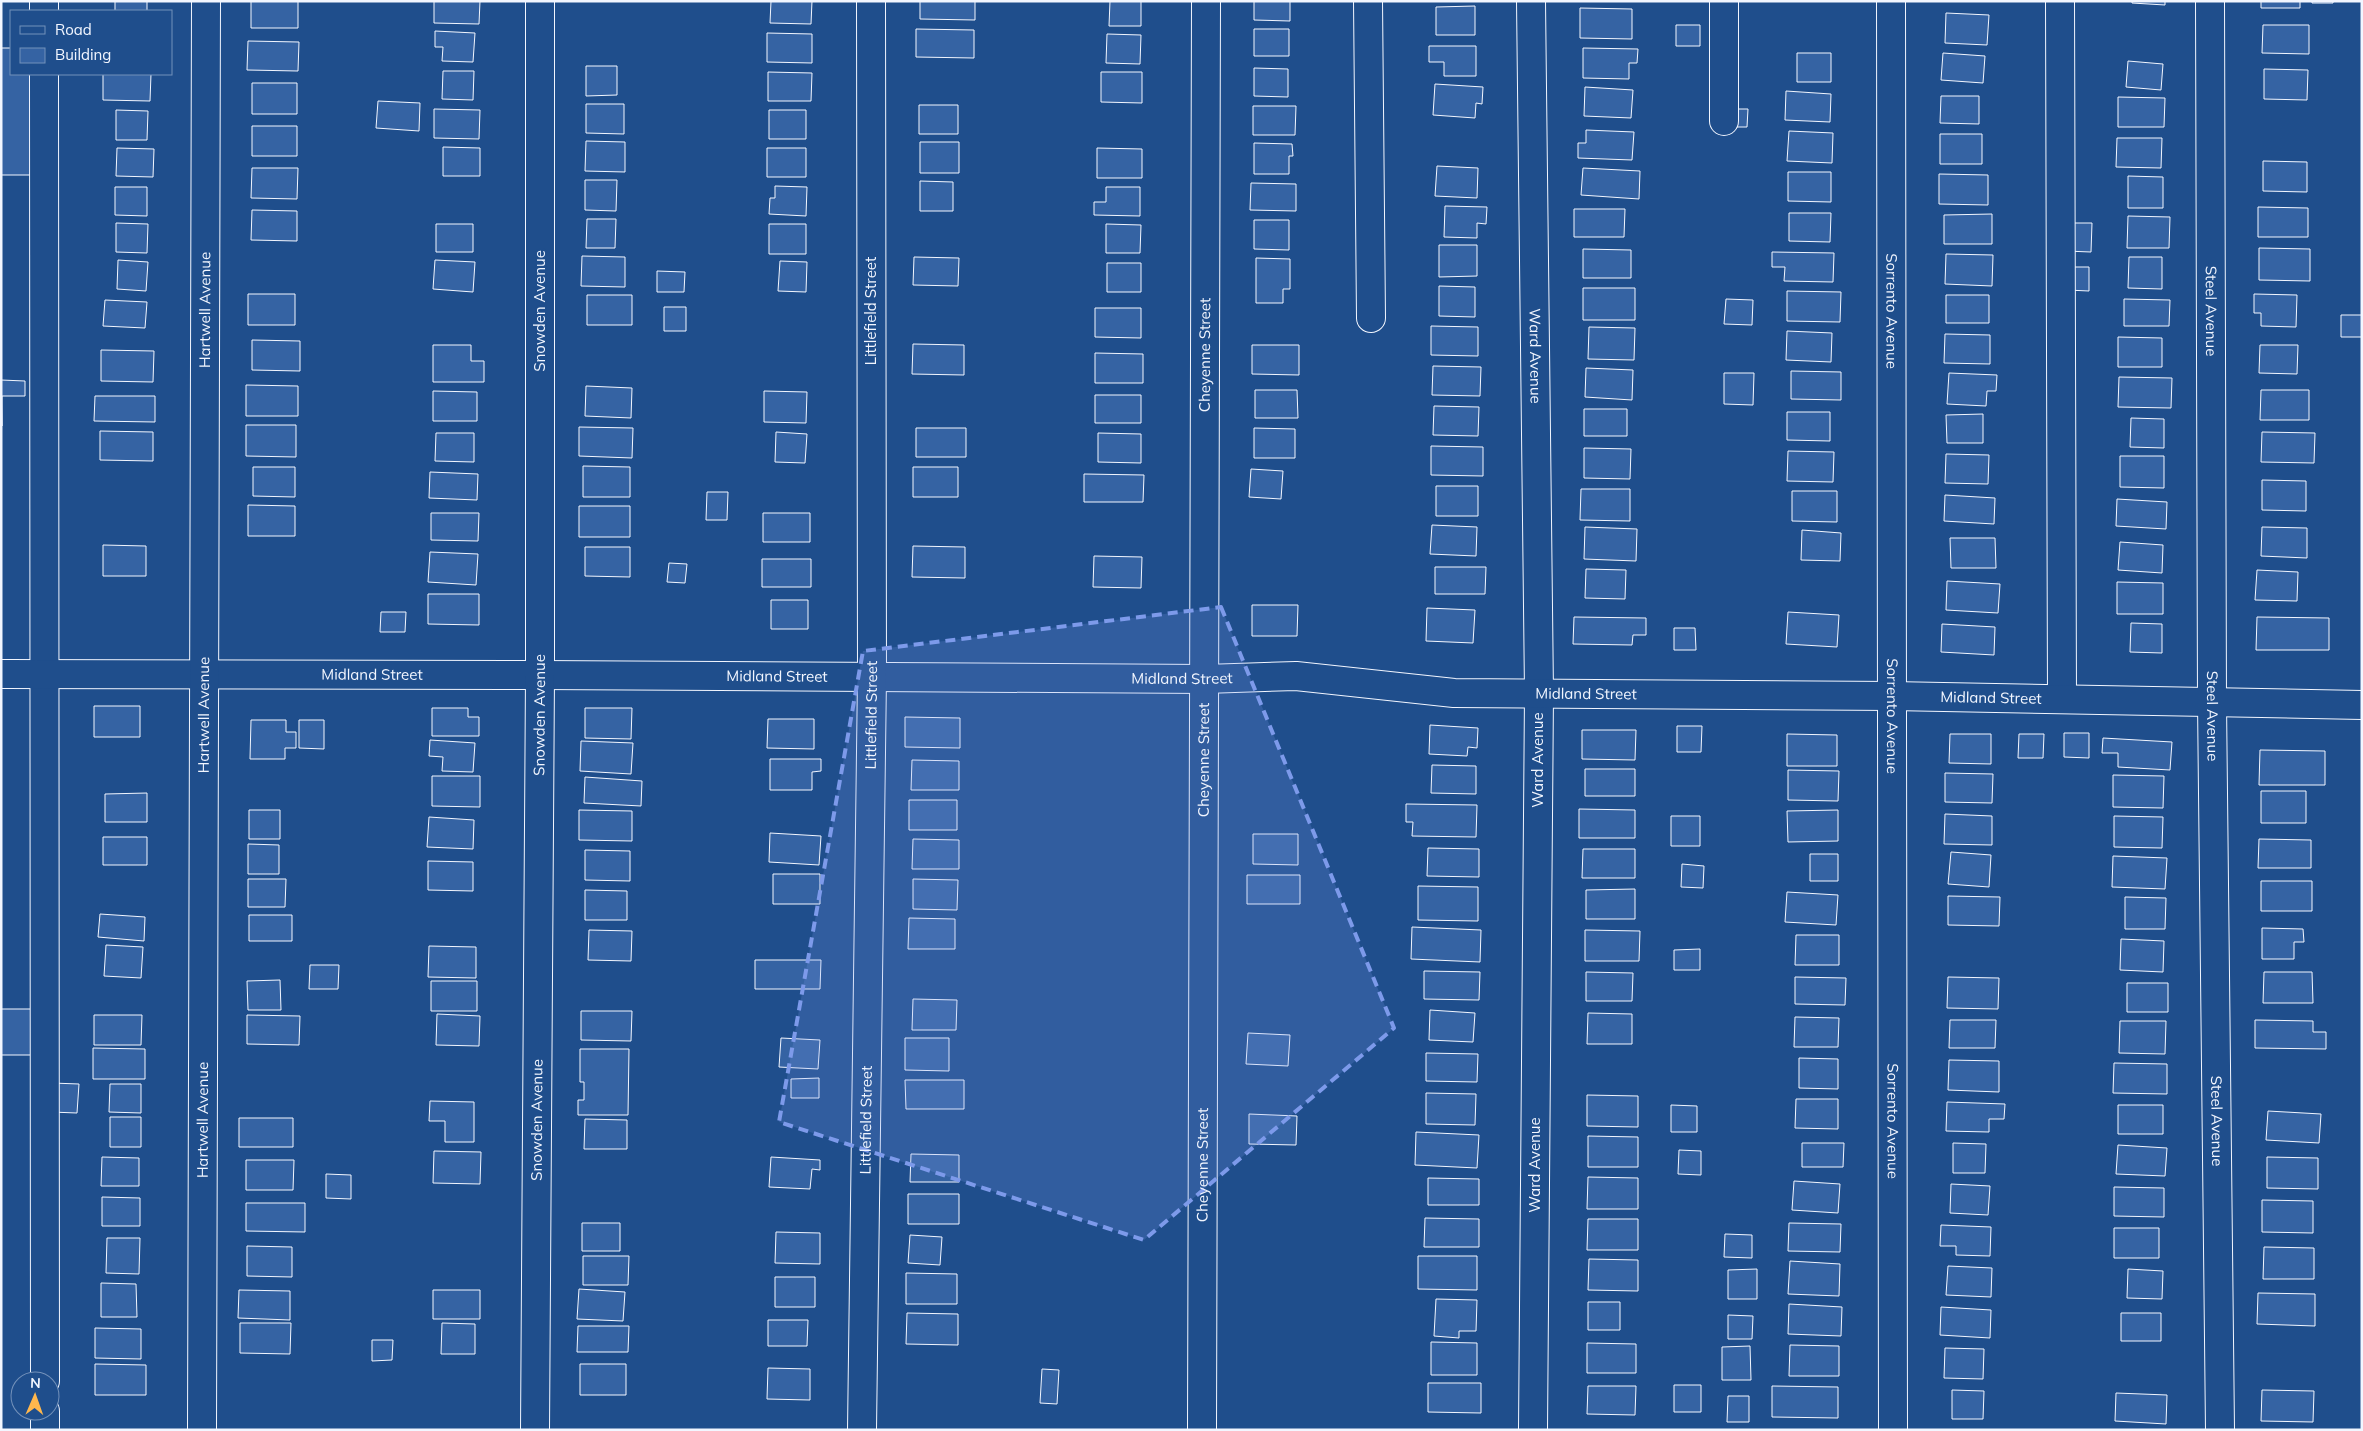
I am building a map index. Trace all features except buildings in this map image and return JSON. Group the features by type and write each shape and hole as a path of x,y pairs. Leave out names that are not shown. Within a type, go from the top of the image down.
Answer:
{"street":[{"name":"Hartwell Avenue","path":"202,1430 206,1"},
{"name":"Snowden Avenue","path":"536,1430 540,675 540,1"},
{"name":"Littlefield Street","path":"862,1430 872,677 871,1"},
{"name":"Cheyenne Street","path":"1202,1430 1206,1"},
{"path":"1368,1 1371,318"},
{"name":"Ward Avenue","path":"1530,1 1539,693 1533,1430"},
{"path":"1724,1 1724,121"},
{"name":"Sorrento Avenue","path":"1891,1 1894,1430"},
{"path":"2060,1 2062,700"},
{"name":"Steel Avenue","path":"2210,1 2212,702 2220,1430"},
{"path":"44,75 45,1371"},
{"name":"Midland Street","path":"1,674 1205,679 1296,676 1454,693 1892,696 2362,705"}],"highlighted area":[{"path":"1221,607 1394,1028 1144,1240 779,1122 863,651"}]}
